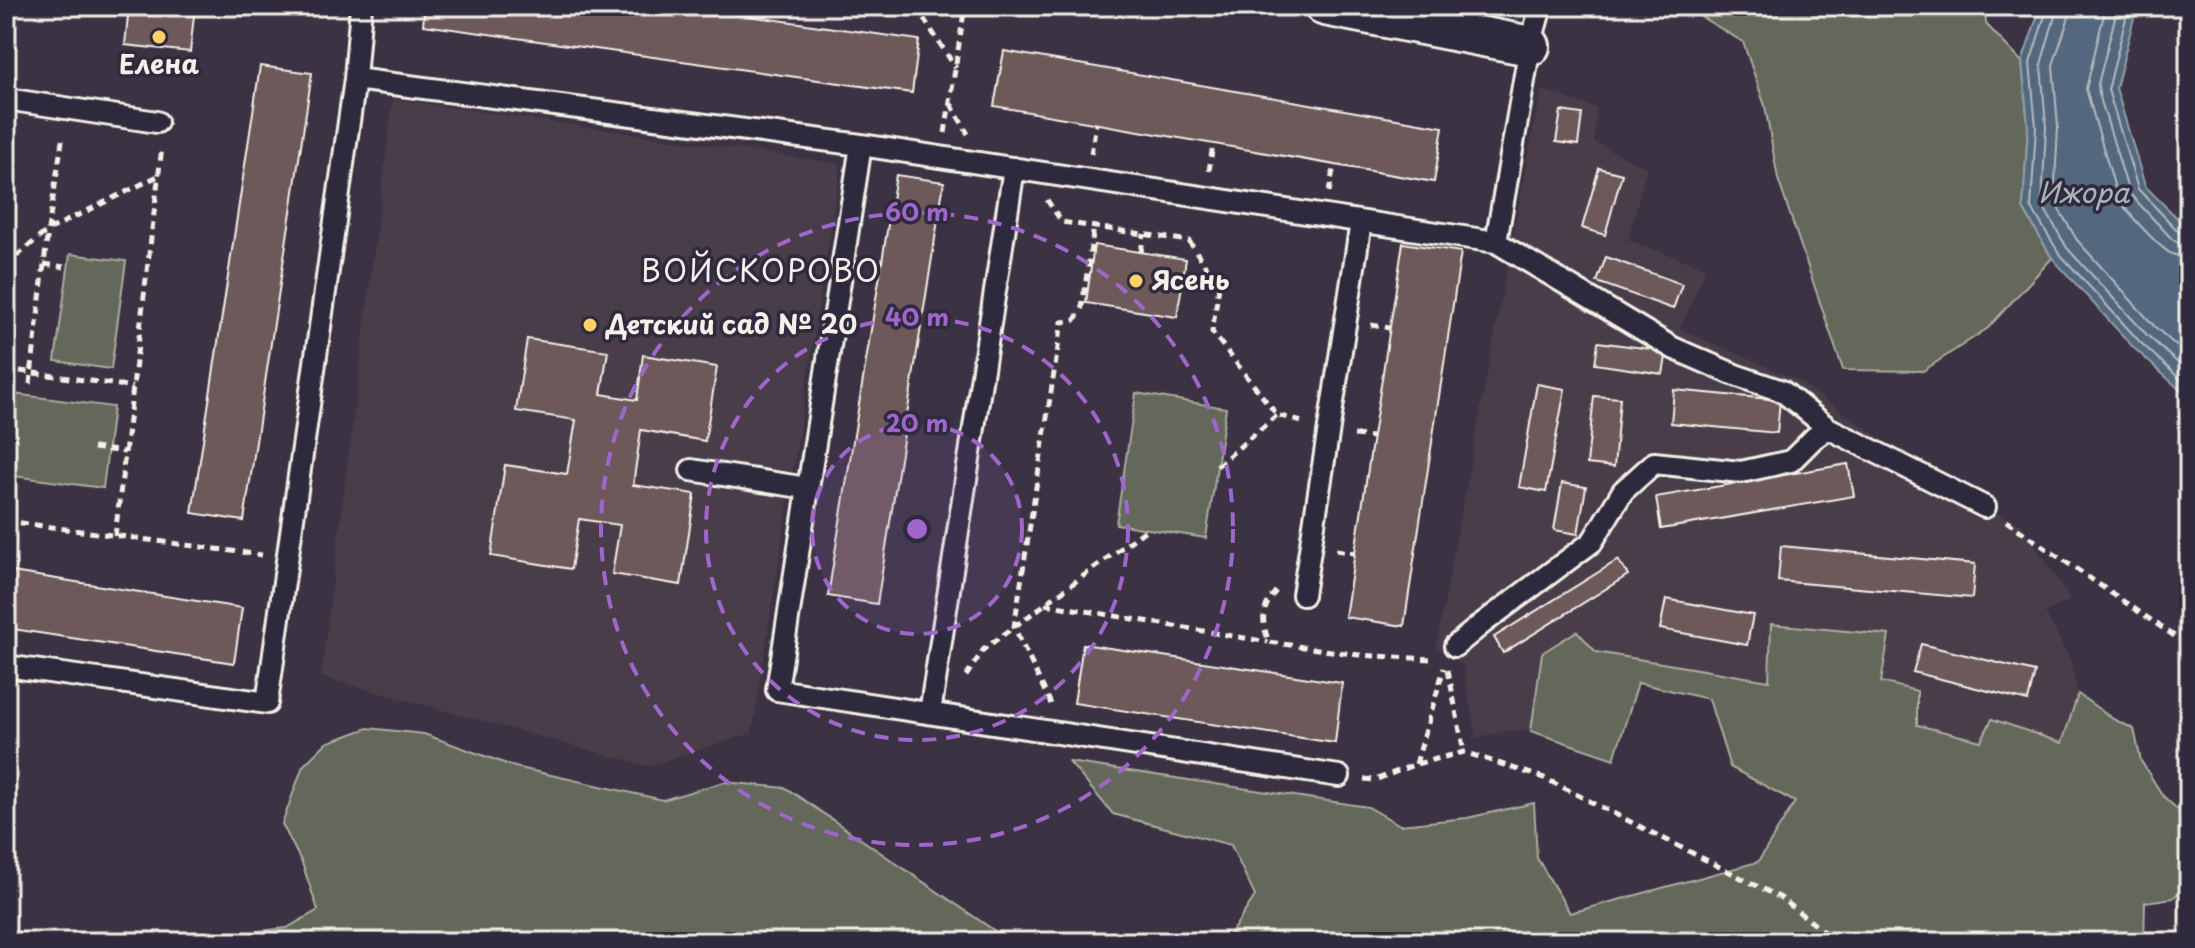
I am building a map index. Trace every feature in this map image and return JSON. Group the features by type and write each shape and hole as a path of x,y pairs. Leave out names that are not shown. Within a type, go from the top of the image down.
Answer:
{"street":[{"path":"1325,6 1530,46"}],"lane":[{"path":"6,666 267,703 355,79 361,6"},
{"path":"1496,242 1530,46 1541,6"},
{"path":"355,79 861,145 1496,242 1673,348 1782,391 1828,428 1985,507"},
{"path":"6,99 157,122"},
{"path":"861,145 777,690 1339,776"},
{"path":"934,714 1020,169"},
{"path":"1304,587 1361,222"},
{"path":"1451,653 1483,623 1592,542 1623,491 1654,463 1741,472 1791,461 1828,428"},
{"path":"691,470 807,488"}],"path":[{"path":"900,6 920,13 956,68"},
{"path":"941,158 965,6"},
{"path":"30,384 48,230 67,108"},
{"path":"115,536 163,138 157,122"},
{"path":"1020,169 1062,222 1189,241 1219,286 1212,332 1277,415 1329,431"},
{"path":"6,265 48,230 159,175"},
{"path":"1065,734 1014,627 1062,322 1075,320 1082,307 1094,227"},
{"path":"1141,252 1144,234"},
{"path":"44,264 64,267"},
{"path":"6,369 133,387"},
{"path":"1217,466 1277,415"},
{"path":"93,448 125,452"},
{"path":"1985,507 2189,646"},
{"path":"6,521 287,559"},
{"path":"934,714 984,649 1147,529"},
{"path":"1269,642 1263,625 1266,603 1276,591 1304,587"},
{"path":"1044,604 1359,655 1451,653"},
{"path":"1451,653 1464,752"},
{"path":"1416,764 1451,653"},
{"path":"1375,780 1416,764 1464,752 1544,778 1781,898 1837,942"}],"shaded area":[{"path":"1542,90 1597,108 1594,142 1647,168 1628,240 1706,268 1680,329 1797,380 1969,500 2021,524 2071,600 2045,612 2070,659 2078,694 2062,744 1992,719 1981,741 1917,725 1881,682 1888,635 1771,624 1769,681 1596,652 1542,653 1531,731 1504,731 1476,738 1463,665 1436,647"},
{"name":"Детский сад № 20","path":"393,99 841,164 752,733 648,766 321,677"}],"green space":[{"path":"1683,6 1985,6 1986,24 2022,62 2028,126 2023,208 2052,258 1988,328 1923,371 1843,370 1778,179 1765,106 1743,42"},
{"path":"70,254 126,261 111,369 55,361"},
{"path":"6,393 113,407 103,488 6,475"},
{"path":"1136,393 1226,408 1206,538 1116,524"},
{"path":"1771,624 1889,635 1881,682 1917,691 1917,725 1981,741 1992,719 2062,743 2078,694 2113,719 2134,729 2141,761 2163,796 2189,820 2189,883 2173,898 2145,902 2144,942 1225,942 1255,896 1231,845 1113,814 1069,762 1368,807 1400,825 1467,818 1534,803 1537,858 1570,913 1758,862 1795,802 1730,767 1709,699 1638,683 1614,759 1531,731 1542,653 1577,631 1596,652 1769,681"},
{"path":"368,728 424,734 515,767 663,800 724,782 786,788 1011,942 128,942 155,934 232,934 287,928 318,910 302,863 282,824 303,766 326,743"}],"water":[{"name":"Ижора","path":"2041,6 2137,6 2116,88 2145,186 2189,230 2189,398 2134,348 2052,258 2023,208 2028,126 2022,62"}],"building":[{"name":"Елена","path":"129,6 195,6 190,52 125,45"},
{"path":"425,6 678,6 919,40 912,93 423,25"},
{"path":"1004,51 1443,127 1434,182 994,106"},
{"path":"260,66 312,73 244,521 192,513"},
{"path":"1561,111 1582,114 1578,145 1556,142"},
{"path":"1599,168 1622,174 1605,235 1582,228"},
{"path":"896,175 944,182 877,604 828,596"},
{"path":"1403,243 1461,252 1404,626 1345,617"},
{"name":"Ясень","path":"1094,245 1186,259 1177,317 1086,303"},
{"path":"1606,257 1682,284 1673,309 1597,282"},
{"path":"527,339 608,351 601,394 637,400 643,355 717,367 705,441 641,430 633,485 695,494 681,585 612,574 620,525 579,519 571,569 491,556 505,465 567,474 576,420 516,411"},
{"path":"1598,342 1667,351 1663,374 1595,364"},
{"path":"1537,384 1565,389 1546,492 1519,487"},
{"path":"1674,390 1780,400 1777,433 1671,423"},
{"path":"1594,396 1620,398 1614,467 1587,464"},
{"path":"1848,464 1854,496 1661,529 1656,497"},
{"path":"1562,483 1586,487 1578,534 1554,530"},
{"path":"1781,546 1975,564 1972,598 1778,581"},
{"path":"1618,560 1628,575 1503,653 1494,637"},
{"path":"6,571 242,608 234,663 6,628"},
{"path":"1666,599 1753,615 1747,645 1660,629"},
{"path":"1083,644 1342,683 1335,743 1074,703"},
{"path":"1921,644 2035,672 2028,701 1913,672"}],"place":[{"name":"Елена","path":"159,37"},
{"name":"Ясень","path":"1136,281"},
{"name":"Детский сад № 20","path":"590,325"}],"district":[{"name":"ВОЙСКОРОВО","path":"761,272"}]}
